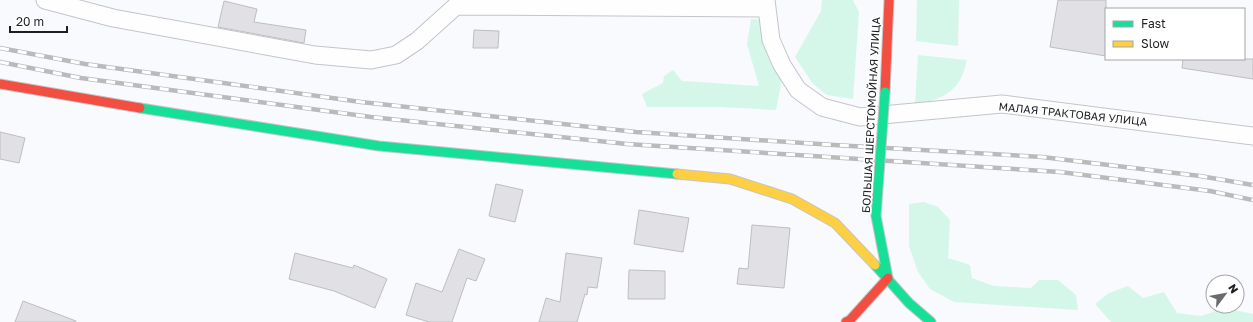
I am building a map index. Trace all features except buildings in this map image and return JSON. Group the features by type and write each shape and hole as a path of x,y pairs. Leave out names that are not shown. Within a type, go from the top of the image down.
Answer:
{"street":[{"path":"45,0 113,18 315,55 371,60 396,55 417,41 456,6 767,4"},
{"name":"БОЛЬШАЯ ШЕРСТОМОЙНАЯ УЛИЦА","path":"888,278 876,216 885,92 889,0"},
{"name":"МАЛАЯ ТРАКТОВАЯ УЛИЦА","path":"767,4 771,40 782,65 798,90 822,107 860,117 1002,104 1253,136"},
{"path":"0,84 379,146 730,179 792,199 835,223 910,303 931,322"},
{"path":"846,322 850,320 888,278"}],"green space":[{"path":"822,0 853,0 859,12 853,99 827,95 813,84 795,57 821,11"},
{"path":"917,0 959,0 958,46 916,41"},
{"path":"751,19 766,20 783,75 776,110 721,107 647,107 642,94 663,83 664,76 673,70 682,81 759,86 747,44"},
{"path":"918,55 967,60 962,76 953,89 941,97 929,102 915,105"},
{"path":"924,202 938,207 950,220 948,258 970,265 972,278 994,286 1031,288 1039,280 1058,280 1076,295 1078,310 954,302 930,289 918,272 909,246 909,204"},
{"path":"1128,286 1143,298 1164,292 1177,313 1201,316 1207,314 1245,314 1245,312 1253,314 1253,322 1111,322 1095,304 1109,293"}],"railway":[{"path":"0,48 85,64 361,102 636,132 1042,157 1200,176 1253,185"},
{"path":"0,62 81,78 371,117 627,144 1060,172 1210,191 1253,200"}],"traffic: fast":[{"path":"876,216 885,92"},
{"path":"140,108 379,146 677,174"},
{"path":"876,216 888,278"},
{"path":"875,265 909,303 931,322"}],"traffic: slow":[{"path":"677,174 730,179 792,199 835,223 875,265"}],"traffic: jam":[{"path":"885,92 889,0"},
{"path":"0,84 140,108"},
{"path":"846,322 850,320 888,278"}]}
